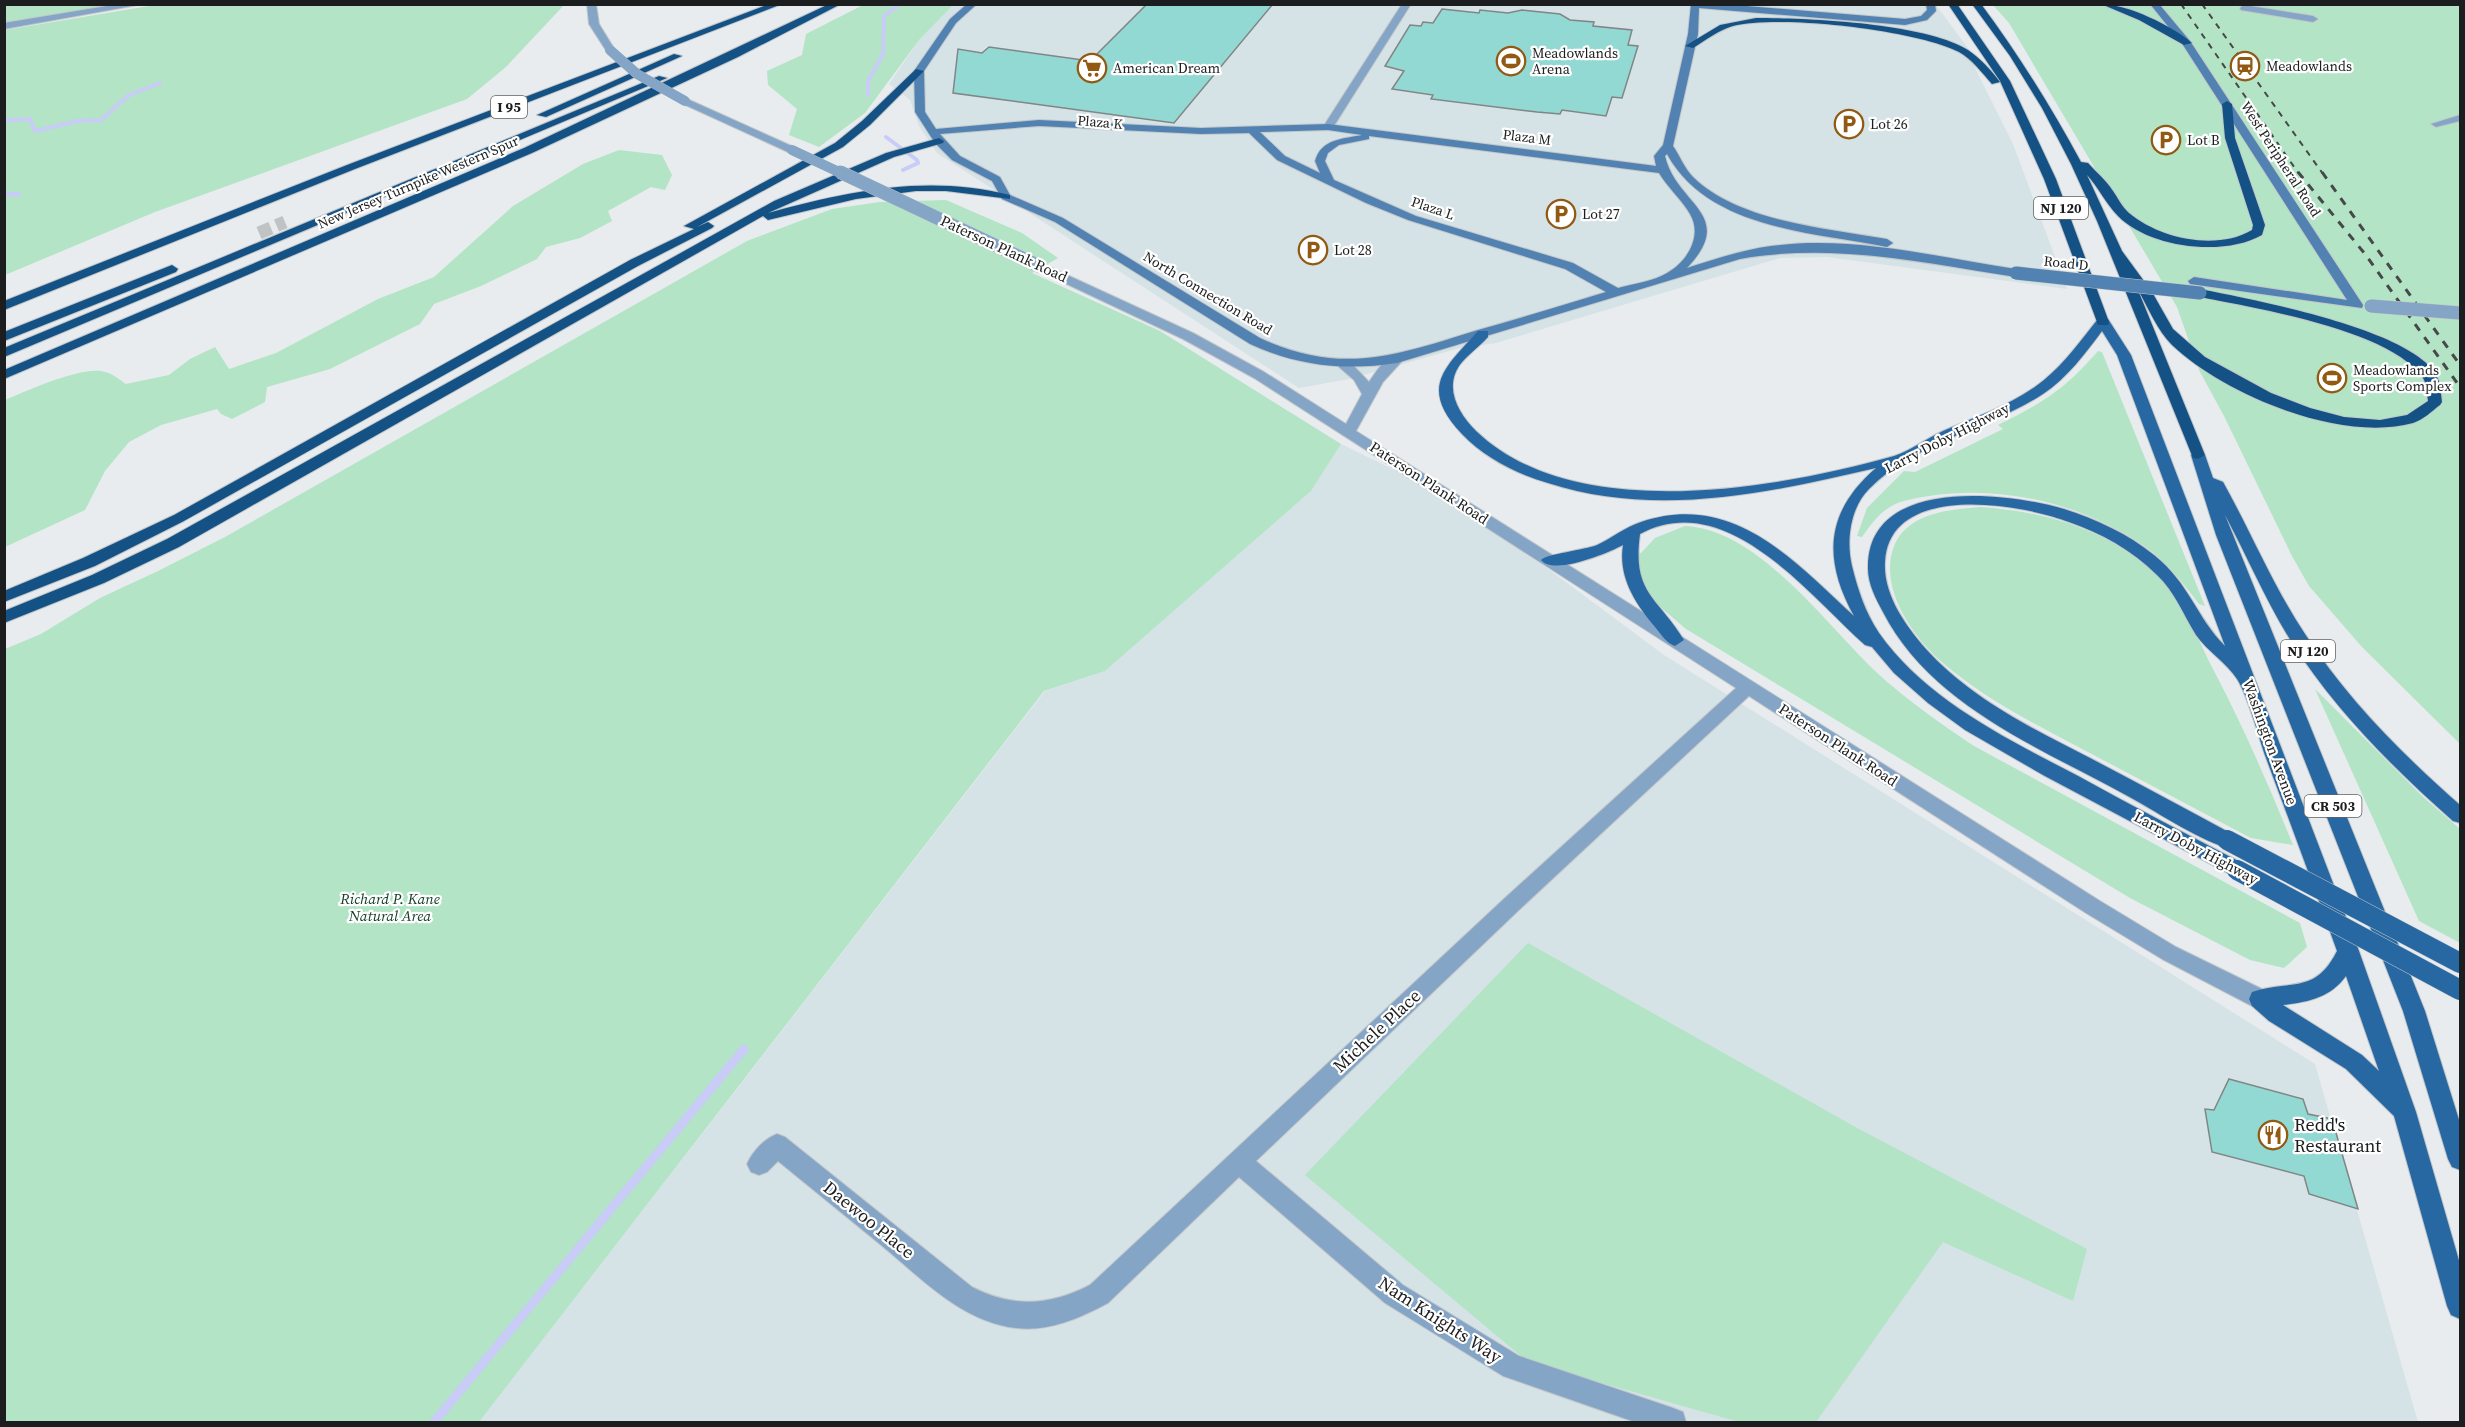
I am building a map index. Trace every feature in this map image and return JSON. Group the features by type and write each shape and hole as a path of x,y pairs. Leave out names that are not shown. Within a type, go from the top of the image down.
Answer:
{"highway":[{"name":"I 95","path":"4,306 343,170 778,4"},
{"path":"526,122 793,4"},
{"path":"4,353 837,4"},
{"name":"New Jersey Turnpike Western Spur","path":"4,375 581,128 688,79 837,4"},
{"name":"NJ 120","path":"1952,4 2000,73 2050,179 2103,322"},
{"name":"NJ 120","path":"1976,4 2012,52 2072,151 2117,253 2136,307 2198,455"},
{"path":"2105,4 2142,18 2187,43"},
{"path":"1690,46 1724,26 1760,20 1790,21 1914,35 1943,42 1965,52 2011,98"},
{"path":"2005,22 2012,52"},
{"path":"634,263 673,235 838,145 866,123 919,71"},
{"path":"2072,151 2110,194 2122,214 2139,226 2191,242 2214,244 2243,240 2258,232 2259,225 2230,138 2227,104"},
{"path":"4,597 152,533 634,263 738,210 886,152 935,137"},
{"path":"359,192 485,139"},
{"path":"4,618 99,579 173,543 731,227 795,194 886,152"},
{"path":"731,227 824,201 882,191 953,188 1006,197"},
{"path":"4,337 259,233"},
{"path":"2117,253 2150,299 2158,321 2177,343 2220,375 2255,393 2304,412 2359,422 2386,422 2408,418 2424,412 2435,402 2433,382 2426,370 2368,336 2301,314 2197,287"}],"main road":[{"name":"Larry Doby Highway","path":"2103,322 2066,369 2038,392 1900,458 1877,474 1856,496 1844,520 1843,566 1853,600 1864,621 1893,659 1933,697 1983,733 2460,990"},
{"name":"Washington Avenue","path":"2103,322 2124,355 2348,951 2404,1112 2460,1306"},
{"path":"1483,334 1449,374 1445,391 1455,417 1493,452 1524,468 1560,481 1629,494 1708,495 1784,484 1900,458"},
{"name":"NJ 120","path":"2198,455 2241,527 2283,612 2312,657 2371,732 2460,816"},
{"name":"CR 503","path":"2198,455 2224,535 2414,1011 2460,1159"},
{"path":"2245,676 2205,635 2177,587 2157,566 2128,544 2077,519 2014,503 1952,501 1904,515 1888,527 1877,542 1875,569 1886,604 1908,640 1946,680 1981,707 2460,963"},
{"path":"1549,560 1589,555 1649,524 1689,519 1718,523 1745,533 1785,559 1842,617 1893,659"},
{"path":"1632,533 1628,565 1634,586 1648,608 1675,640"},
{"path":"2260,999 2320,989 2338,973 2348,951"},
{"path":"2260,999 2277,1014 2354,1062 2404,1112"}],"street":[{"path":"4,26 139,4"},
{"name":"Paterson Plank Road","path":"591,4 594,24 610,50 637,74 685,101 1041,267 1240,364 1349,431 2123,926 2201,970 2260,999"},
{"path":"919,71 953,21 973,4"},
{"path":"1328,127 1407,4"},
{"path":"1689,4 1905,22 1929,15 1932,11 1930,4"},
{"path":"1743,4 1768,11"},
{"name":"West Peripheral Road","path":"2154,4 2187,43 2357,305"},
{"path":"1672,276 1696,250 1701,230 1693,209 1660,170 1659,156 1668,146 1690,46 1695,5"},
{"path":"2244,8 2313,19"},
{"name":"North Connection Road","path":"919,71 918,105 935,137 956,158 996,179 1006,197 1059,220 1267,347 1302,358 1344,364 1397,359 1672,276"},
{"path":"2436,124 2460,118"},
{"name":"Plaza K","path":"935,137 997,124 1039,123 1201,131 1251,129"},
{"name":"Plaza M","path":"1251,129 1328,127 1660,170"},
{"name":"Plaza L","path":"1251,129 1281,158 1330,182 1420,221 1569,266 1617,293"},
{"name":"Plaza K","path":"935,137 1017,133 1126,139"},
{"name":"Plaza M","path":"1259,138 1389,135"},
{"path":"1330,182 1320,161 1323,151 1336,143 1370,136"},
{"path":"1191,142 1259,138"},
{"name":"Road D","path":"1668,146 1680,168 1695,184 1721,200 1750,212 2015,267"},
{"name":"Road D","path":"1672,276 1754,252 1800,247 1857,250 2357,305 2460,313"},
{"path":"1349,431 1369,394 1387,368 1397,359"},
{"path":"1344,364 1360,378 1369,394"},
{"name":"Michele Place","path":"982,1308 1010,1316 1043,1317 1073,1308 1099,1294 1513,903 1748,687"},
{"name":"Daewoo Place","path":"759,1164 777,1145 963,1296 982,1308"},
{"name":"Nam Knights Way","path":"1239,1162 1394,1294 1512,1367 1673,1422"}],"shaded area":[{"path":"953,5 1936,5 1970,51 1975,68 2013,144 2067,289 1827,257 1780,258 1496,343 1460,348 1349,379 1299,388 937,153 919,126 910,100 889,84 919,40"},
{"path":"1341,444 1454,499 1664,655 2315,1064 2418,1422 479,1422 1045,691 1105,671 1311,491"}],"green space":[{"path":"865,4 953,5 919,40 865,113 819,147 789,135 797,109 768,85 767,71 802,55 806,34"},
{"path":"5,5 121,5 5,24"},
{"path":"155,5 564,5 506,67 467,99 155,212 5,275 5,30"},
{"name":"Meadowlands Sports Complex","path":"1993,5 2460,5 2460,744 2362,647 2309,586 2199,370 2177,307 2009,23"},
{"path":"619,150 662,155 672,175 665,190 651,187 608,211 612,221 580,238 546,247 537,259 481,286 434,304 420,324 330,369 267,387 265,402 232,419 221,414 217,409 161,425 129,442 105,471 85,510 5,547 5,400 55,380 83,372 108,373 126,384 169,375 190,359 215,347 229,369 276,353 378,299 434,277 513,206 583,164"},
{"name":"Richard P. Kane Natural Area","path":"946,200 1022,233 1058,258 1032,273 1160,331 1341,444 1311,491 1105,671 1044,691 479,1422 5,1422 5,649 41,634 100,598 225,537 747,241 832,209 880,202"},
{"path":"2098,351 2102,352 2205,606 2199,604 2178,577 2145,546 2087,516 2062,506 2036,500 1983,493 1956,493 1914,499 1890,507 1878,517 1862,537 1857,536 1867,508 1904,471 1915,472 2003,429 1998,425 2028,410 2052,394 2075,376"},
{"path":"1981,507 2032,514 2081,528 2126,551 2165,584 2186,614 2236,714 2293,845 2251,838 2049,731 1977,689 1932,653 1912,629 1897,601 1892,587 1891,557 1903,531 1913,523 1938,513"},
{"path":"1685,526 1714,532 1742,545 1768,564 1794,587 1886,681 1918,707 1974,746 2300,923 2307,947 2284,968 2250,960 2130,898 1686,629 1644,593 1635,553 1641,553 1655,538"},
{"path":"2315,689 2423,797 2460,829 2460,943 2419,921"},
{"path":"1528,943 1857,1128 2087,1249 2073,1301 1943,1242 1816,1422 1739,1422 1528,1362 1305,1175"}],"building":[{"name":"American Dream","path":"1147,4 1273,4 1174,123 953,93 958,49 982,53 989,47 1090,61"},
{"name":"Meadowlands Arena","path":"1442,9 1479,13 1480,10 1508,13 1522,10 1560,14 1570,20 1594,22 1593,26 1632,30 1628,45 1638,46 1622,98 1612,97 1606,116 1562,110 1560,114 1537,112 1431,99 1433,95 1392,89 1404,71 1385,66 1410,25 1421,26 1423,22 1433,23"},
{"name":"Redd's Restaurant","path":"2229,1079 2303,1099 2308,1114 2332,1119 2358,1209 2309,1194 2304,1176 2212,1152 2205,1109 2214,1110"}],"waterway":[{"path":"868,95 868,81 883,54 884,16 900,4"},
{"path":"4,120 30,119 35,131 78,121 101,120 129,95 160,83"},
{"path":"886,137 917,160 918,163 903,170"},
{"path":"4,194 19,194"},
{"path":"434,1422 744,1049"}],"tunnel":[{"path":"259,233 285,222"}],"railway":[{"path":"2181,4 2299,174"},
{"path":"2202,4 2323,174"},
{"path":"2298,172 2365,254 2460,387"},
{"path":"2322,172 2460,365"}],"place":[{"name":"Meadowlands Arena","path":"1511,61"},
{"name":"Meadowlands","path":"2245,66"},
{"name":"American Dream","path":"1092,68"},
{"name":"Lot 26","path":"1849,124"},
{"name":"Lot B","path":"2166,140"},
{"name":"Lot 27","path":"1561,214"},
{"name":"Lot 28","path":"1313,250"},
{"name":"Meadowlands Sports Complex","path":"2332,378"},
{"name":"Redd's Restaurant","path":"2273,1135"}]}
